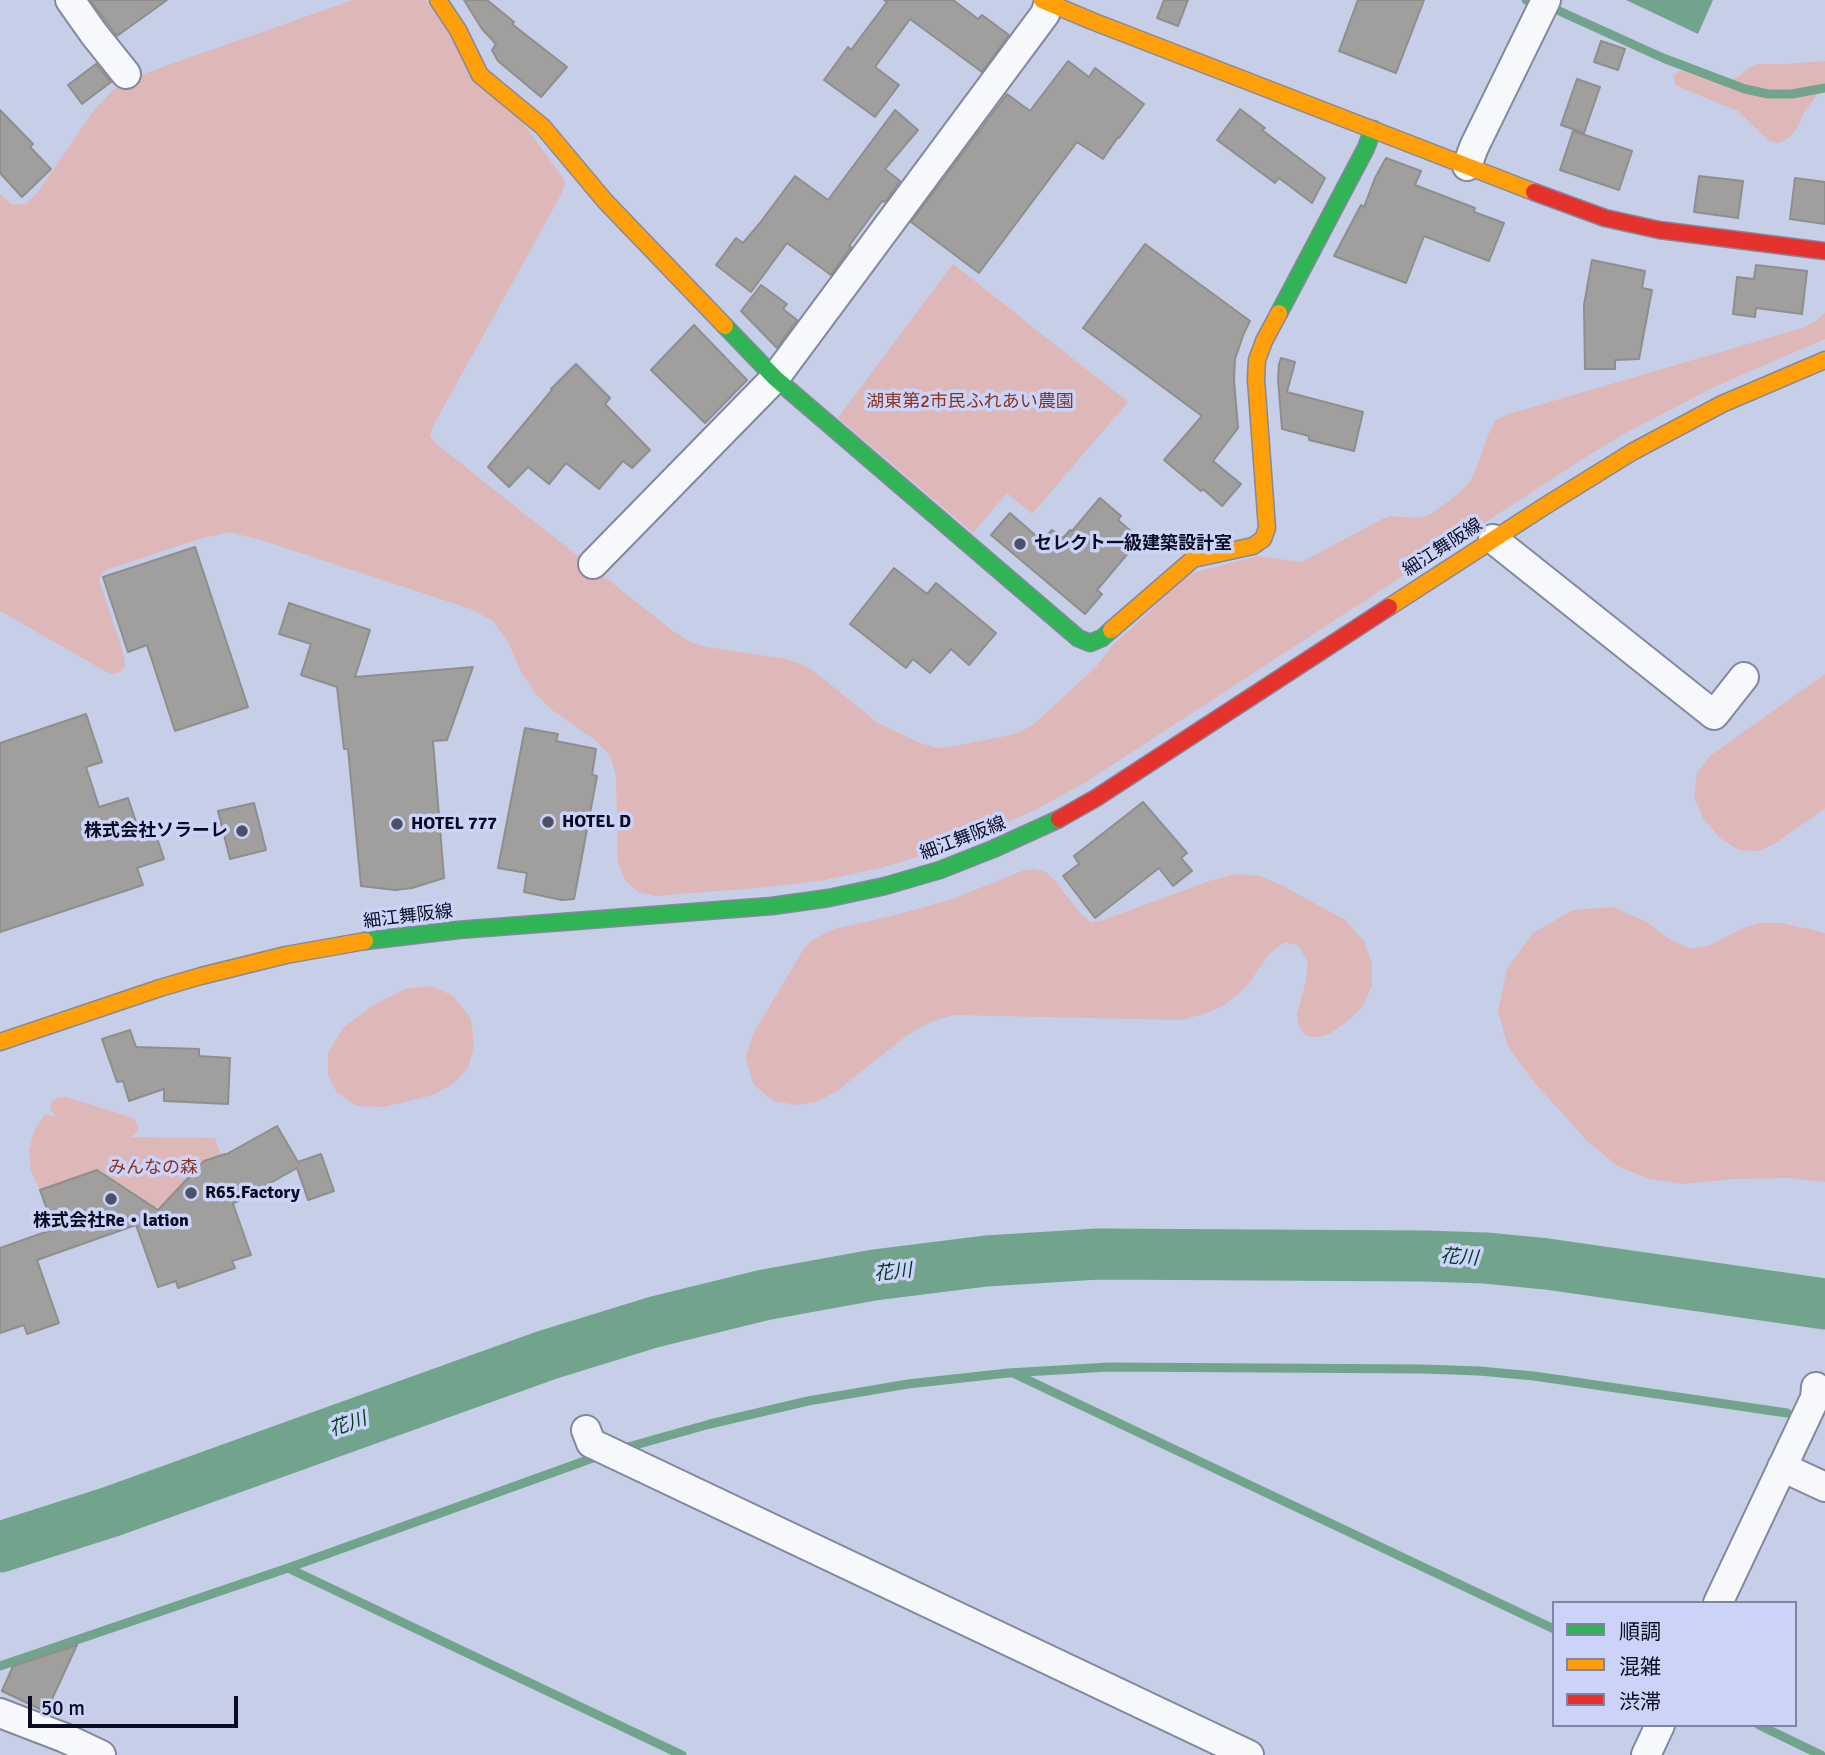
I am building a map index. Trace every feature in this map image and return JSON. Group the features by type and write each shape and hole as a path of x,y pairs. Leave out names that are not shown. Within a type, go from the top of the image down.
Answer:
{"street":[{"path":"70,0 125,74"},
{"path":"438,0 458,30 480,75 543,127 598,193 775,377 1078,638 1090,643 1102,638 1193,559 1253,546 1263,539 1268,528 1256,379 1257,360 1264,341 1366,148 1373,129"},
{"path":"1467,166 1546,0"},
{"path":"593,564 775,377 1045,14 1046,2 1579,209 1659,230 1825,251"},
{"name":"細江舞阪線","path":"0,1042 191,979 318,949 458,930 772,906 885,886 940,870 1046,826 1096,798 1588,478 1665,433 1722,404 1825,360"},
{"path":"1493,539 1714,715 1744,677"},
{"path":"1719,1601 1815,1398 1816,1387"},
{"path":"586,1430 591,1443 1249,1755"},
{"path":"1782,1467 1825,1487"},
{"path":"0,1713 101,1755"},
{"path":"1646,1755 1659,1727"}],"green space":[{"path":"353,0 425,0 523,123 565,181 562,193 432,428 430,436 435,443 690,642 786,659 804,665 878,723 937,748 1011,735 1034,724 1096,667 1110,648 1189,574 1257,556 1302,562 1390,516 1414,518 1433,513 1469,483 1496,420 1509,414 1802,328 1816,321 1825,312 1825,339 1714,387 1622,435 1086,782 1037,809 934,852 880,868 825,880 770,887 655,896 638,892 625,880 618,862 616,776 610,756 595,740 552,710 536,694 494,622 471,609 258,539 229,532 202,538 103,572 99,578 100,583 124,656 125,666 120,672 112,674 105,671 0,611 0,194 11,204 26,204 38,192 94,110 114,89 140,75"},
{"path":"1825,61 1825,90 1818,94 1804,112 1789,138 1779,143 1769,141 1738,111 1681,88 1675,84 1673,75 1679,71 1687,72 1720,82 1738,77 1757,64"},
{"name":"湖東第2市民ふれあい農園","path":"953,264 1128,402 1032,514 1007,493 973,533 838,418"},
{"path":"1825,674 1825,808 1776,843 1759,851 1739,850 1720,838 1703,818 1694,796 1697,773 1710,756"},
{"path":"1034,869 1046,872 1091,922 1101,921 1212,880 1237,874 1260,876 1345,920 1364,941 1372,964 1372,986 1363,1006 1348,1021 1329,1034 1306,1036 1299,1026 1297,1014 1308,963 1299,946 1285,942 1270,953 1247,986 1226,1004 1182,1020 953,1015 928,1023 906,1036 837,1091 816,1102 797,1105 773,1101 753,1084 746,1057 753,1034 803,950 812,940 834,929 950,900 1022,871"},
{"path":"1613,907 1645,921 1672,941 1691,949 1711,945 1743,928 1761,923 1781,923 1825,933 1825,1182 1789,1178 1734,1179 1683,1184 1649,1179 1618,1166 1589,1143 1534,1082 1508,1047 1498,1011 1507,969 1533,933 1573,910"},
{"path":"431,986 453,996 471,1019 474,1045 468,1068 453,1084 433,1095 384,1107 357,1106 337,1093 328,1075 328,1053 343,1028 372,1006 405,989"},
{"name":"みんなの森","path":"66,1097 135,1120 138,1128 131,1137 215,1138 221,1155 204,1161 163,1205 154,1208 97,1170 40,1190 31,1171 29,1151 34,1131 45,1114 56,1117 50,1109 52,1101"}],"shaded area":[{"path":"1626,0 1713,0 1698,34"}],"building":[{"path":"90,0 167,0 117,36"},
{"path":"464,0 487,0 514,22 512,24 567,67 541,97 498,61 492,50 496,44 482,29"},
{"path":"884,0 953,0 978,19 982,15 1009,35 982,72 910,19 875,67 899,85 875,117 824,80 848,47 851,50 887,2"},
{"path":"1164,0 1188,0 1178,26 1157,18"},
{"path":"1358,0 1424,0 1396,73 1339,51"},
{"path":"1601,41 1625,49 1618,70 1594,62"},
{"path":"1068,61 1089,77 1095,68 1144,104 1103,159 1077,142 979,273 911,222 1007,94 1030,111"},
{"path":"96,64 111,82 82,104 68,85"},
{"path":"1577,79 1600,87 1584,133 1561,125"},
{"path":"1240,109 1265,128 1262,130 1325,178 1312,203 1279,178 1275,183 1217,140"},
{"path":"0,110 33,144 30,147 51,169 22,197 0,173"},
{"path":"895,110 918,130 885,169 900,181 885,202 882,201 831,275 787,243 751,292 716,265 736,238 743,243 795,176 828,200"},
{"path":"1573,131 1632,151 1619,190 1560,170"},
{"path":"1386,158 1421,171 1415,185 1475,208 1474,212 1504,223 1489,261 1424,236 1406,283 1334,256 1361,205 1364,207"},
{"path":"1699,176 1743,181 1738,218 1694,212"},
{"path":"1795,178 1825,182 1825,224 1790,219"},
{"path":"1145,244 1250,321 1235,359 1238,428 1213,461 1241,484 1222,506 1164,460 1202,416 1083,328"},
{"path":"1592,260 1645,271 1642,288 1652,290 1639,359 1615,360 1615,369 1585,369 1584,305"},
{"path":"1756,265 1807,271 1802,314 1756,308 1755,317 1733,314 1737,277 1754,279"},
{"path":"761,285 787,304 783,309 797,320 777,348 741,311"},
{"path":"694,325 747,380 705,423 651,370"},
{"path":"1281,358 1295,362 1287,392 1363,412 1354,451 1309,440 1309,436 1282,429 1278,379"},
{"path":"576,364 610,398 605,404 650,450 632,468 623,461 599,489 566,463 549,484 528,467 509,487 488,467 551,389"},
{"path":"1100,498 1121,516 1118,520 1140,539 1097,590 1102,594 1085,614 991,535 1010,513 1042,541 1052,530 1063,538"},
{"path":"195,547 248,707 175,731 147,645 128,652 103,577"},
{"path":"894,568 927,594 936,583 996,633 969,665 951,649 930,673 913,659 906,668 850,624"},
{"path":"289,603 370,630 355,677 473,667 447,740 433,741 444,878 412,888 395,890 361,886 348,749 344,749 337,687 301,675 311,644 279,634"},
{"path":"86,714 102,762 86,767 99,807 128,798 140,834 154,829 164,859 137,868 143,885 0,932 0,743"},
{"name":"HOTEL D","path":"525,728 558,734 556,741 596,749 592,775 597,776 574,899 562,900 524,892 527,873 498,868"},
{"path":"1143,802 1187,853 1181,858 1192,871 1173,886 1159,868 1095,918 1063,876 1079,864 1074,856"},
{"path":"254,803 266,850 230,859 218,811"},
{"path":"130,1030 136,1047 199,1049 199,1056 230,1058 228,1104 164,1101 164,1089 129,1101 123,1081 117,1082 102,1039"},
{"path":"277,1126 298,1162 321,1154 334,1191 308,1200 297,1168 233,1204 251,1255 232,1261 235,1268 178,1288 176,1281 158,1287 136,1225 37,1260 59,1323 27,1334 24,1325 0,1333 0,1248 54,1229 40,1190 97,1170 158,1210 204,1161 225,1155"},
{"path":"77,1645 46,1712 2,1691 13,1666"}],"waterway":[{"path":"1557,10 1663,58 1745,89 1768,94 1792,94 1825,88"},
{"name":"花川","path":"0,1547 110,1512 547,1355 654,1322 764,1295 874,1275 986,1261 1098,1254 1425,1256 1547,1264 1825,1304"},
{"path":"628,1447 808,1401 908,1384 1008,1373 1109,1367 1479,1371 1534,1376 1787,1413"},
{"path":"1015,1374 1552,1628"},
{"path":"0,1666 288,1568 593,1458"},
{"path":"288,1568 682,1755"},
{"path":"1763,1727 1821,1755"}],"traffic: fast":[{"path":"1279,313 1366,148 1373,129"},
{"path":"725,326 775,378 1078,638 1090,643 1111,630"},
{"path":"365,941 458,930 772,906 829,898 940,870 1059,819"}],"traffic: slow":[{"path":"438,0 458,30 480,75 543,127 605,201 725,326"},
{"path":"1042,0 1534,192"},
{"path":"1111,630 1193,559 1253,546 1263,539 1267,528 1256,379 1257,360 1279,313"},
{"path":"1389,607 1632,452 1722,404 1825,360"},
{"path":"0,1042 201,976 286,955 365,941"}],"traffic: jam":[{"path":"1534,192 1605,218 1659,230 1825,251"},
{"path":"1059,819 1096,798 1389,607"}],"place":[{"name":"セレクト一級建築設計室","path":"1020,544"},
{"name":"HOTEL D","path":"548,822"},
{"name":"HOTEL 777","path":"397,824"},
{"name":"株式会社ソラーレ","path":"242,831"},
{"name":"R65.Factory","path":"191,1193"},
{"name":"株式会社Re・lation","path":"111,1199"}]}
